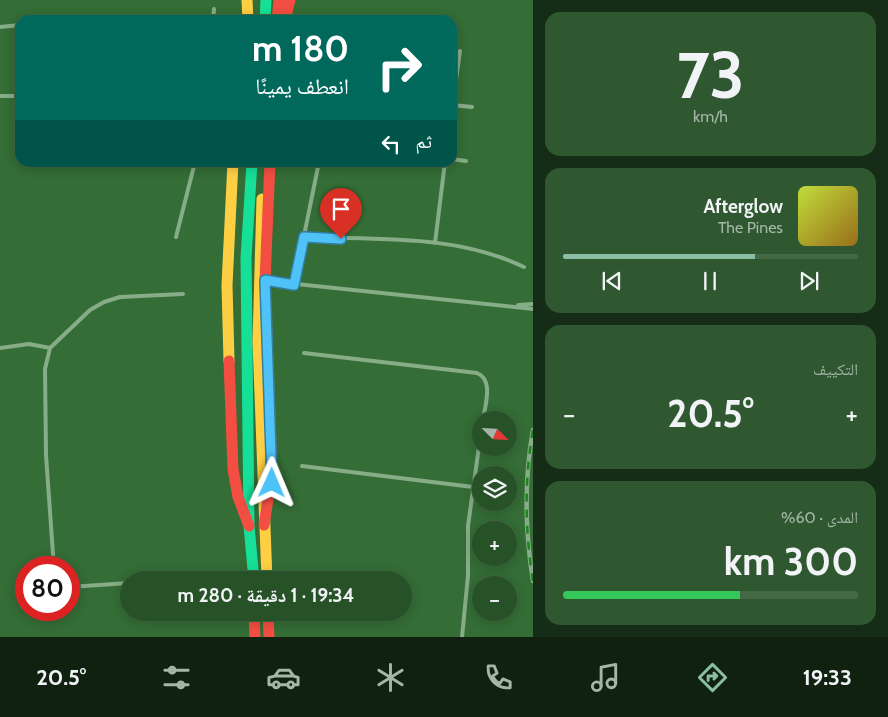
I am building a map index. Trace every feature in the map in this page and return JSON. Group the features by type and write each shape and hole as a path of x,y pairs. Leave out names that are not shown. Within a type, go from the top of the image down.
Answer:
{"main road":[{"path":"247,0 248,15"},
{"path":"264,15 266,0"},
{"path":"278,15 279,0"},
{"path":"286,15 290,0"},
{"path":"233,167 227,285 233,469 238,498 249,526"},
{"path":"252,167 246,258 249,526 253,571"},
{"path":"265,167 258,257 258,394 266,571"},
{"path":"264,525 272,473 265,280 270,167"},
{"path":"254,621 255,637"},
{"path":"268,621 269,637"}],"lane":[{"path":"214,9 214,15"},
{"path":"0,27 15,26"},
{"path":"457,74 460,51"},
{"path":"0,96 15,96"},
{"path":"457,105 472,107"},
{"path":"457,160 466,161"},
{"path":"176,237 193,167"},
{"path":"294,285 318,167"},
{"path":"434,243 444,167"},
{"path":"304,237 434,243 480,250 524,267"},
{"path":"265,280 294,285 533,309"},
{"path":"53,556 46,455 45,369 50,348 90,310 104,302 120,297 183,294"},
{"path":"511,306 533,304"},
{"path":"0,348 29,344 50,348"},
{"path":"304,353 477,373 484,377 487,385 484,411"},
{"path":"302,466 472,487"},
{"path":"462,637 468,576 468,526 472,495"},
{"path":"80,586 120,584"}],"railway":[{"path":"533,430 527,487 528,543 533,581"}],"traffic: fast":[{"path":"265,15 266,0"},
{"path":"252,167 246,258 249,526 253,571"}],"traffic: slow":[{"path":"247,0 248,15"},
{"path":"229,361 227,285 233,167"},
{"path":"262,199 258,342 267,571"}],"traffic: jam":[{"path":"278,15 279,0"},
{"path":"286,15 290,0"},
{"path":"264,525 272,473 265,281 270,167"},
{"path":"229,361 233,469 238,497 249,526"},
{"path":"254,621 255,637"},
{"path":"268,621 269,637"}],"route":[{"path":"272,483 265,280 294,285 304,237 341,239"}]}
